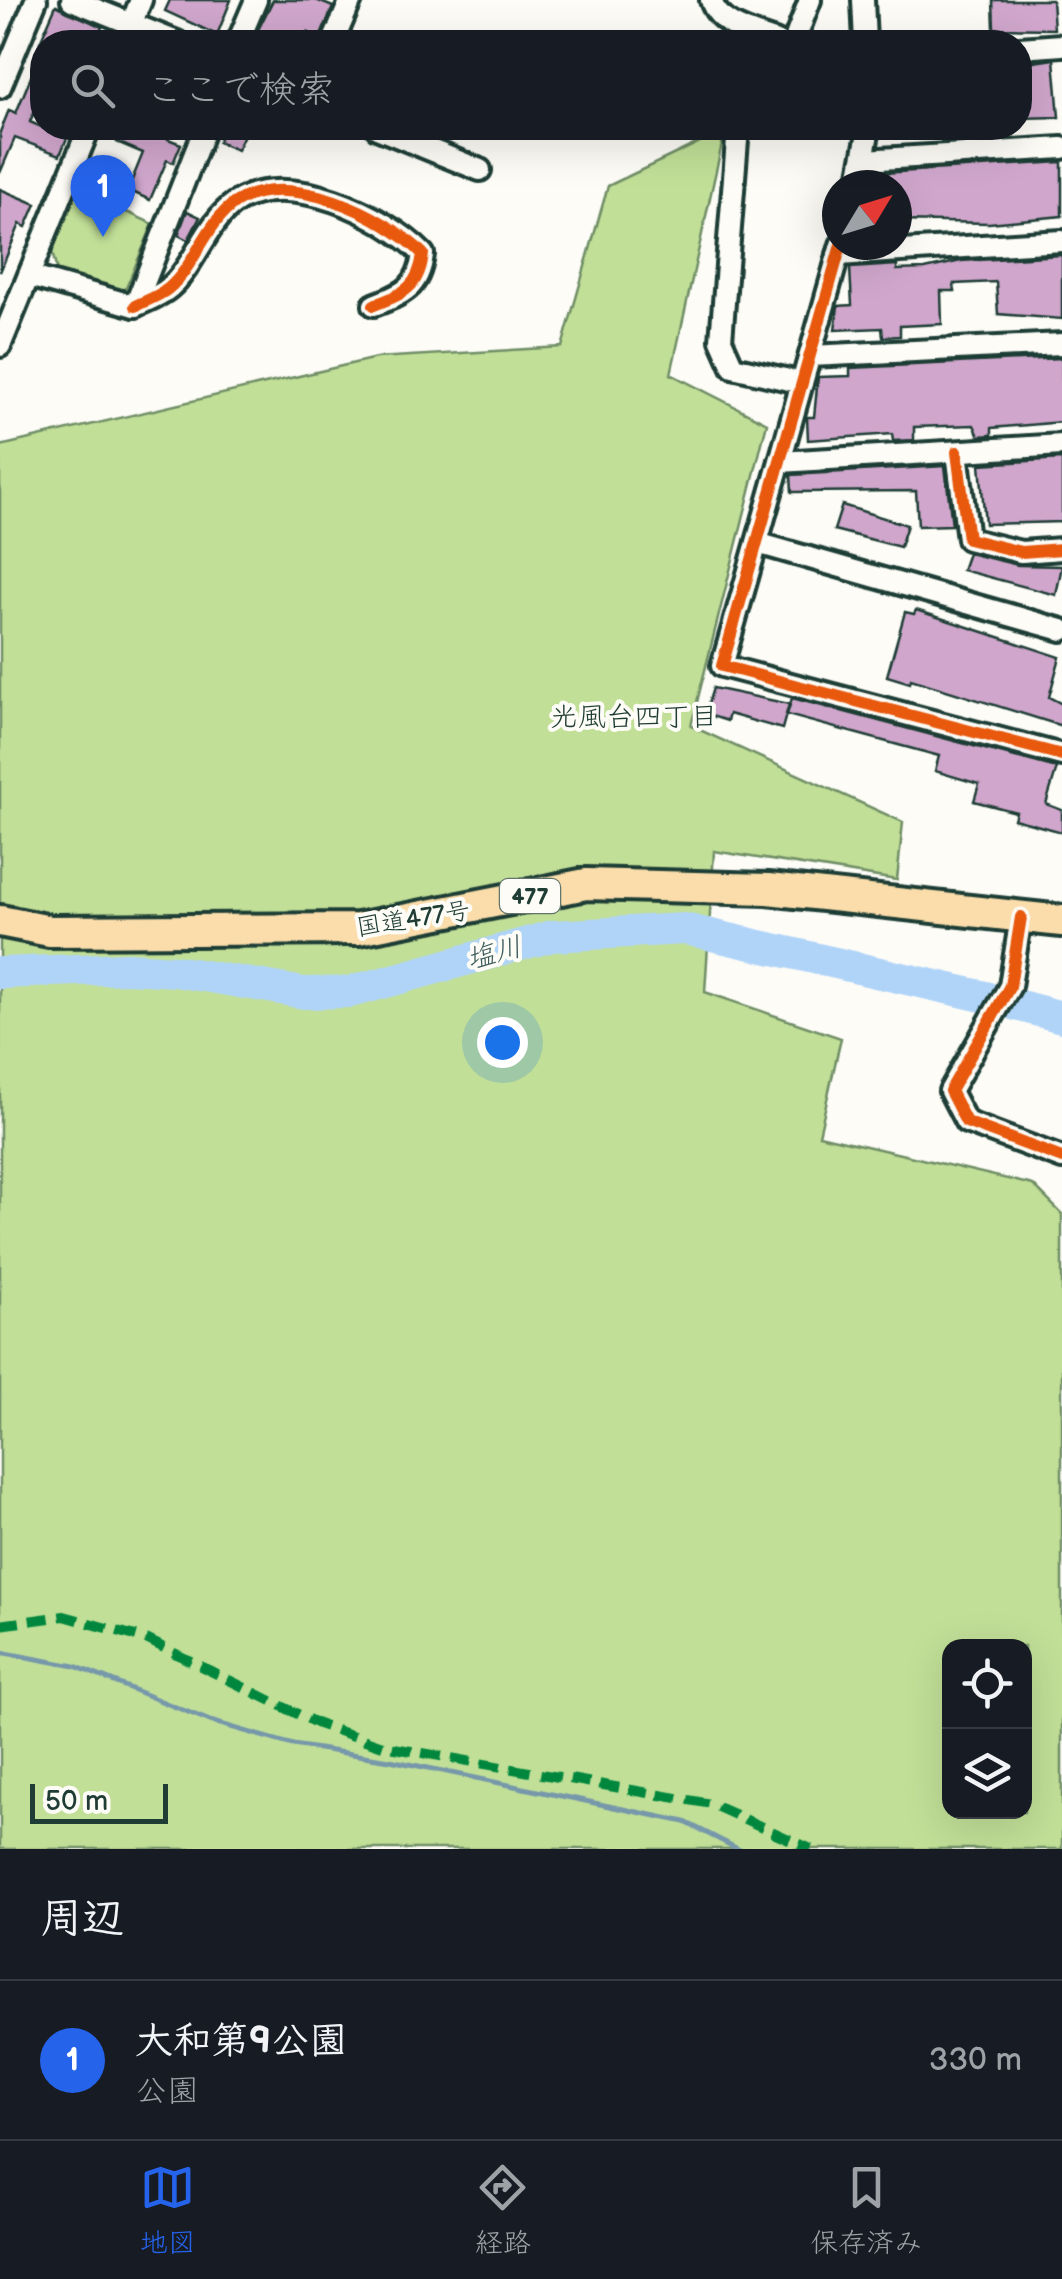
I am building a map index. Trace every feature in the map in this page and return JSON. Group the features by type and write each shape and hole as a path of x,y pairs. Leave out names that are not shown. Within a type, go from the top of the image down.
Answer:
{"highway":[{"name":"国道477号","path":"0,921 50,931 358,929 586,884 768,888 1062,921"}],"street":[{"path":"0,87 36,0"},
{"path":"72,0 121,30"},
{"path":"129,30 141,0"},
{"path":"243,30 256,0"},
{"path":"338,30 351,0"},
{"path":"711,0 716,14 747,30"},
{"path":"799,30 810,0"},
{"path":"863,0 864,30"},
{"path":"1032,47 1062,45"},
{"path":"1,342 84,140"},
{"path":"135,306 200,140"},
{"path":"406,140 480,170"},
{"path":"737,140 721,340 733,367 802,383"},
{"path":"862,170 867,140"},
{"path":"864,160 1062,148"},
{"path":"29,276 135,306 169,288 235,204 287,189 349,206 405,235 424,254 421,276 408,292 374,305"},
{"path":"912,247 1062,241"},
{"path":"836,260 722,666 1062,755"},
{"path":"810,356 1062,344"},
{"path":"780,462 1062,445"},
{"path":"957,452 968,539 1021,552 1062,549"},
{"path":"757,543 1062,630"},
{"path":"1022,917 1010,986 950,1091 966,1122 1062,1158"}],"green space":[{"path":"704,140 723,140 671,374 767,423 691,726 903,822 897,880 714,851 705,992 841,1038 819,1135 1033,1185 1062,1214 1062,1849 0,1849 0,446 376,358 562,347 608,186"},
{"path":"78,190 153,224 126,288 113,294 57,272 52,251"}],"building":[{"path":"170,0 231,0 219,30 206,30 165,11"},
{"path":"273,0 316,0 333,7 323,30 258,30"},
{"path":"993,0 1052,0 1054,29 994,28"},
{"path":"56,5 102,27 101,30 45,30"},
{"path":"1054,59 1059,117 1032,118 1032,62"},
{"path":"30,79 30,140 66,140 60,155 15,138 0,173 0,132 9,110 16,113"},
{"path":"171,140 181,144 173,163 167,160 150,200 128,190 143,153 117,142"},
{"path":"219,140 242,140 237,150"},
{"path":"1062,162 1062,216 989,223 912,221 912,171"},
{"path":"0,189 36,204 26,227 20,224 0,272"},
{"path":"187,211 200,217 188,240 178,235"},
{"path":"1062,255 1062,319 998,314 996,282 954,284 955,291 941,291 942,324 900,326 900,336 883,337 882,328 835,330 838,306 852,305 850,268 897,265 897,270 925,269 961,261"},
{"path":"1062,358 1062,422 992,428 992,435 979,436 974,425 914,427 914,440 893,441 892,434 808,440 807,417 814,417 818,377 850,376 850,368"},
{"path":"1062,459 1062,522 985,524 980,464"},
{"path":"945,466 952,525 918,526 916,491 792,492 791,475"},
{"path":"842,505 907,525 900,547 834,530"},
{"path":"968,553 1018,565 1062,566 1056,595 962,570"},
{"path":"916,610 1060,657 1049,697 1062,704 1062,726 911,679 910,683 887,676 905,612 914,614"},
{"path":"713,688 789,704 782,729 729,714 727,721 705,714"},
{"path":"792,698 1057,768 1046,804 1062,810 1062,832 1014,819 1016,812 974,801 979,784 935,771 939,756 787,715"}],"waterway":[{"name":"塩川","path":"0,973 128,968 175,971 304,993 350,992 552,936 685,929 986,997"},
{"name":"塩川","path":"1016,1005 1062,1017"},
{"path":"0,1652 75,1666 210,1721 293,1745 390,1760 685,1822 738,1849"}],"marked path":[{"path":"0,1625 64,1616 146,1639 318,1724 383,1746 711,1804 811,1849"}],"cycle path":[{"path":"135,306 178,279 216,222 235,203 256,194 281,191 307,193 361,211 423,254 418,275 408,288 374,305"},
{"path":"837,260 722,666 1062,755"},
{"path":"957,452 968,539 1021,552 1062,549"},
{"path":"1021,917 1010,986 950,1091 966,1122 1062,1158"}],"place":[{"name":"大和第9公園","path":"103,237"}],"district":[{"name":"光風台四丁目","path":"634,716"}]}
